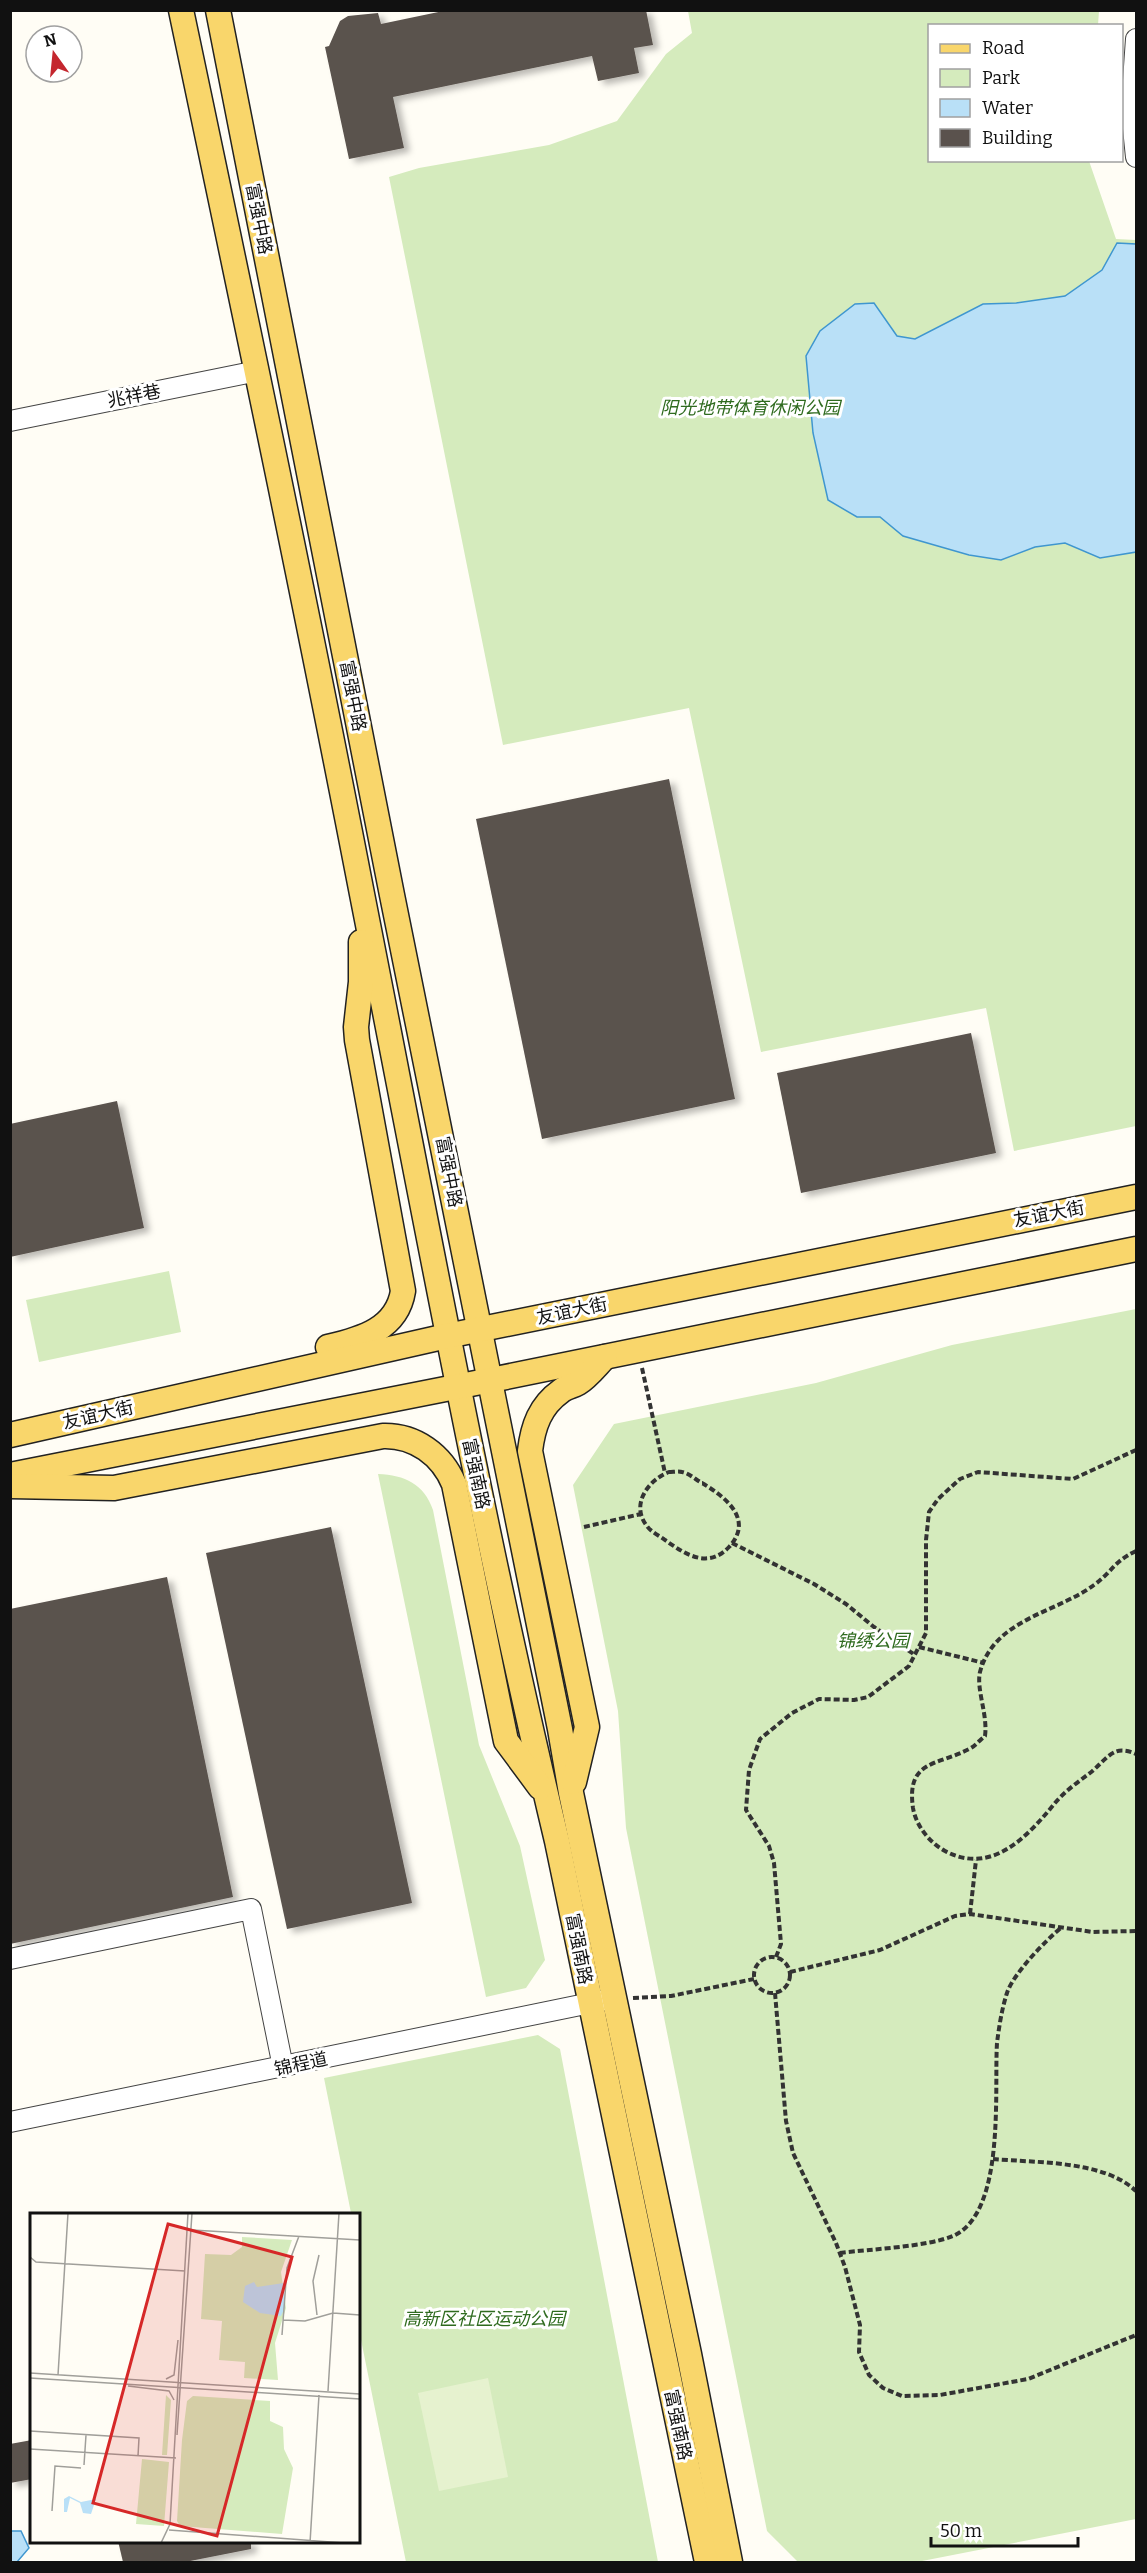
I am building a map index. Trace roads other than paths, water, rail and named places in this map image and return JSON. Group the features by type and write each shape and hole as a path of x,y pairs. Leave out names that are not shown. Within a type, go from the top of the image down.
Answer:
{"main road":[{"name":"富强中路","path":"181,10 362,891 447,1336"},
{"name":"富强中路","path":"218,10 490,1380"},
{"path":"10,1430 69,1406 354,1341 377,1331 395,1314 402,1296 401,1273 360,1059 356,1027 361,982 362,891"},
{"name":"友谊大街","path":"10,1434 447,1336 1137,1197"},
{"path":"10,1475 1137,1249"},
{"name":"富强南路","path":"447,1336 530,1730 547,1796 707,2562"},
{"path":"571,1793 587,1727 530,1451 535,1423 542,1411 563,1389 580,1382 605,1357"},
{"name":"富强南路","path":"490,1380 571,1793 730,2562"},
{"path":"10,1486 114,1488 383,1436 410,1438 440,1461 449,1471 454,1484 506,1741 547,1796"}],"street":[{"path":"1137,39 1131,109 1137,157"},
{"name":"兆祥巷","path":"10,421 257,371"},
{"path":"10,1959 250,1909 283,2067"},
{"name":"锦程道","path":"10,2122 615,1998"}],"water":[{"path":"1117,243 1136,244 1136,552 1100,558 1065,543 1035,547 1001,560 969,555 903,536 880,517 857,517 828,500 813,433 806,356 820,331 855,304 874,303 897,336 915,339 983,304 1016,303 1065,296 1102,270"},
{"path":"11,2531 21,2531 29,2548 17,2562 11,2562"}],"park label":[{"name":"阳光地带体育休闲公园","path":"750,408"},
{"name":"锦绣公园","path":"873,1641"},
{"name":"高新区社区运动公园","path":"484,2319"}]}
